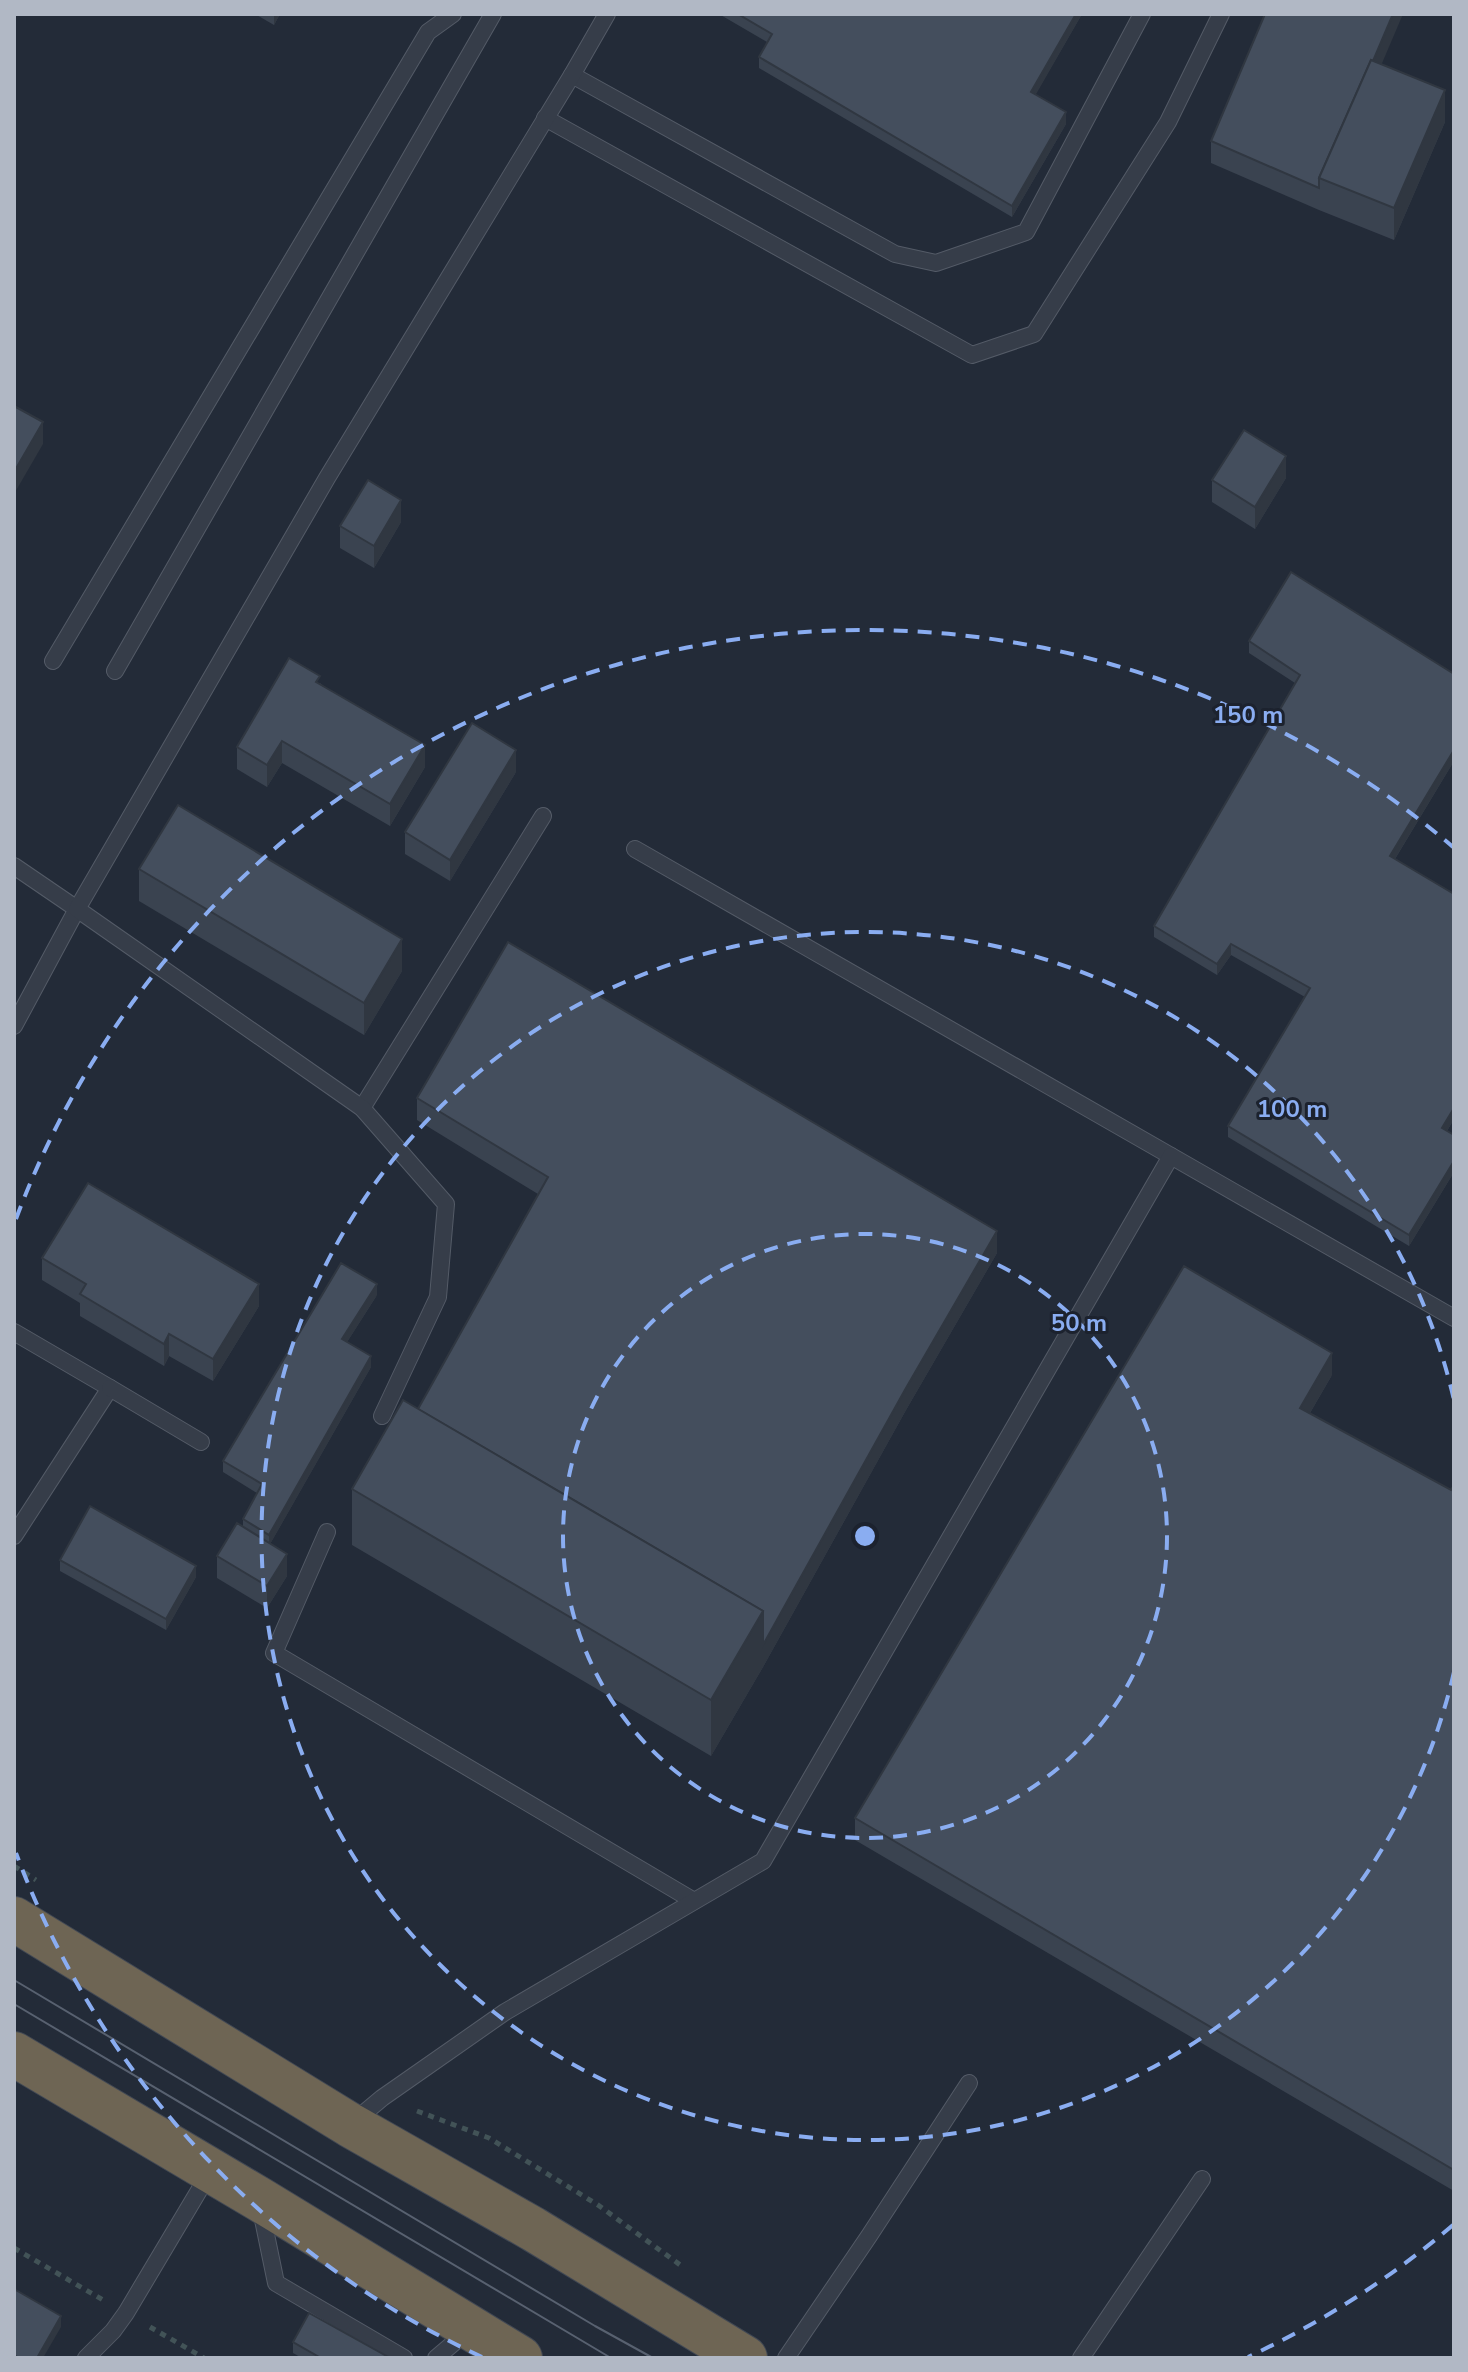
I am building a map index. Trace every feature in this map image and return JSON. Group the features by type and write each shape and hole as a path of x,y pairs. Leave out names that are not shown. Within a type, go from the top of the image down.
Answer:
{"highway":[{"path":"14,1919 366,2111 533,2229 745,2358"},
{"path":"14,2054 520,2358"}],"lane":[{"path":"53,661 428,32 453,14"},
{"path":"115,671 493,14"},
{"path":"14,1026 77,909 327,478 607,14"},
{"path":"572,75 895,254 936,263 1026,232 1142,14"},
{"path":"545,118 972,355 1034,334 1168,122 1221,14"},
{"path":"362,1108 543,816"},
{"path":"635,849 1171,1156 1452,1312"},
{"path":"14,866 362,1108 446,1204 438,1297 382,1416"},
{"path":"366,2111 505,2012 763,1861 1171,1156"},
{"path":"14,1332 201,1442"},
{"path":"14,1536 110,1388"},
{"path":"327,1532 274,1653 694,1901"},
{"path":"786,2358 969,2083"},
{"path":"86,2358 126,2313 210,2170"},
{"path":"1081,2358 1202,2179"},
{"path":"259,2199 276,2283 404,2358"},
{"path":"436,2358 470,2329"}],"path":[{"path":"14,1866 40,1882"},
{"path":"366,2111 489,2138 598,2205 684,2267"}],"building":[{"path":"738,14 1076,14 1031,92 1066,112 1012,206 759,57 772,34"},
{"path":"1265,14 1393,14 1319,178 1319,188 1211,141"},
{"path":"1371,60 1445,90 1394,208 1319,178"},
{"path":"14,406 43,422 14,472"},
{"path":"1244,430 1286,456 1255,507 1212,480"},
{"path":"368,480 401,500 374,546 340,526"},
{"path":"1291,572 1454,674 1454,750 1390,856 1454,894 1454,1108 1442,1128 1454,1135 1454,1161 1409,1235 1228,1126 1310,988 1231,944 1217,964 1154,926 1300,675 1249,641"},
{"path":"289,658 320,676 316,682 425,745 390,804 282,741 267,765 237,747"},
{"path":"472,723 516,750 450,860 405,832"},
{"path":"178,805 402,939 364,1003 139,869"},
{"path":"508,942 997,1231 763,1645 763,1611 418,1409 548,1177 417,1098"},
{"path":"88,1183 259,1284 213,1359 169,1334 164,1344 80,1294 86,1284 42,1258"},
{"path":"341,1263 377,1284 342,1339 371,1356 269,1535 243,1519 262,1484 223,1461"},
{"path":"1184,1266 1332,1353 1300,1408 1451,1490 1454,1485 1454,2170 855,1818"},
{"path":"403,1400 763,1611 711,1700 352,1489"},
{"path":"90,1506 196,1566 166,1619 60,1560"},
{"path":"237,1523 287,1554 267,1586 217,1556"},
{"path":"14,2289 61,2316 37,2358 14,2355"},
{"path":"309,2313 390,2358 321,2358 293,2342"}],"tram line":[{"path":"14,1980 653,2358"},
{"path":"14,2004 611,2358"}]}
